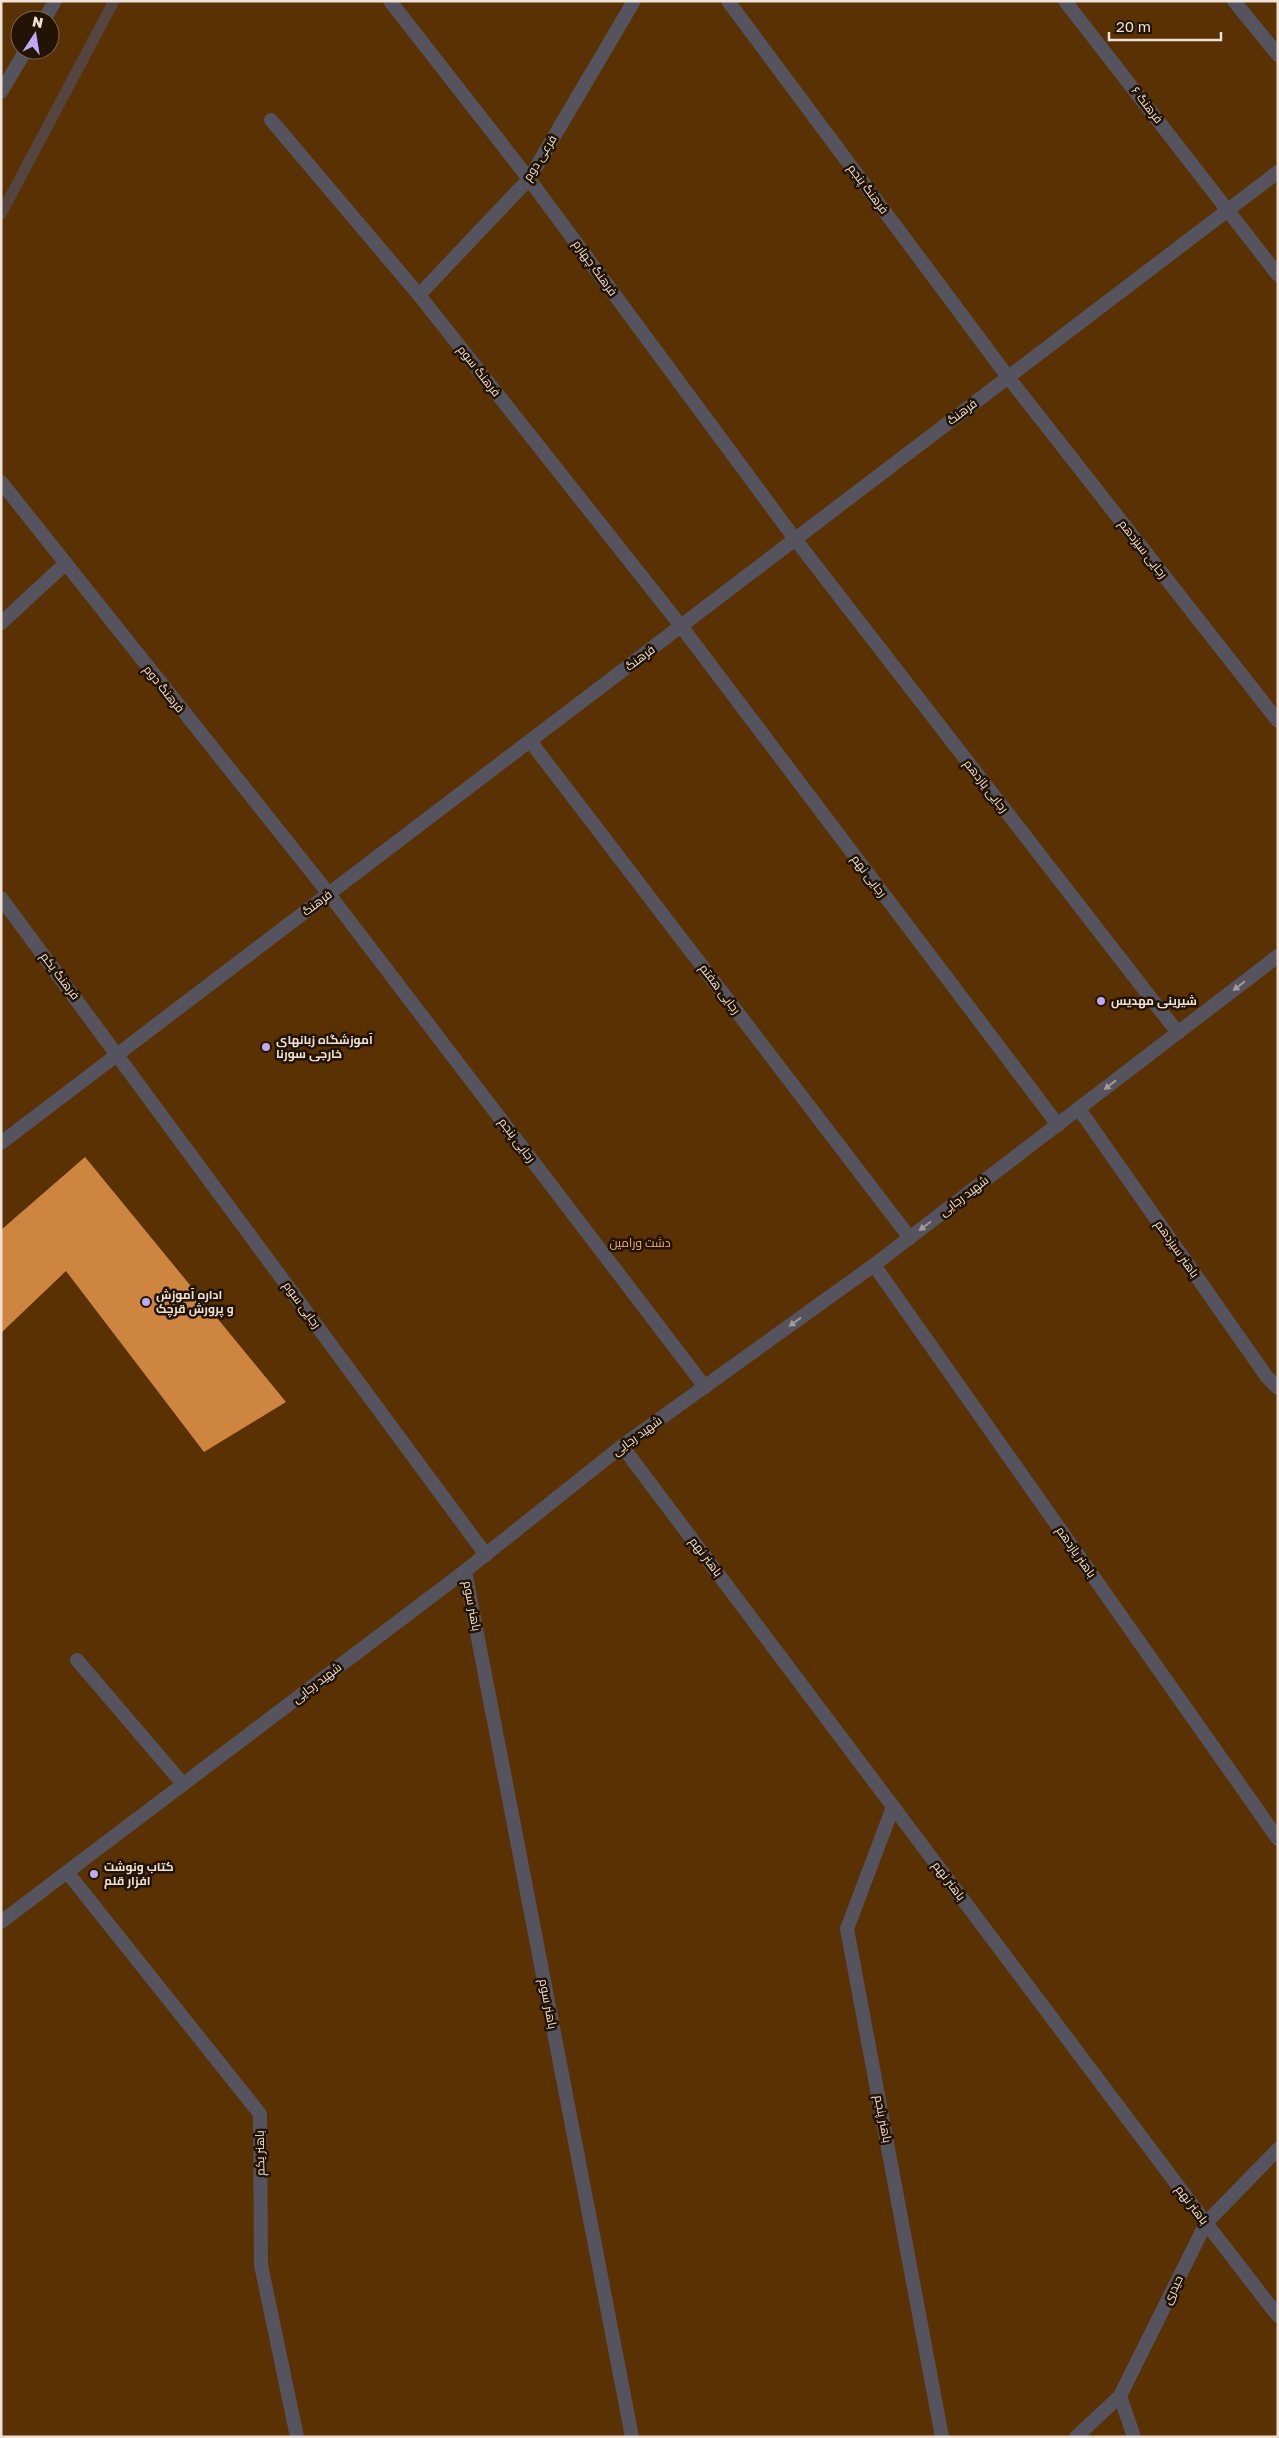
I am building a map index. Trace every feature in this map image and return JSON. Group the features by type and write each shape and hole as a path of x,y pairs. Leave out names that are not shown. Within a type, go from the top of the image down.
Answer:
{"street":[{"name":"فرهنگ چهارم","path":"390,1 529,179 795,539"},
{"name":"فرعی دوم","path":"419,295 529,179 634,1"},
{"name":"فرهنگ پنجم","path":"728,1 1008,377"},
{"name":"فرهنگ ۶","path":"1065,1 1278,275"},
{"path":"1234,1 1278,55"},
{"path":"1,92 20,60"},
{"name":"فرهنگ سوم","path":"271,120 419,295 681,626"},
{"name":"فرهنگ","path":"1,1143 1278,172"},
{"name":"رجایی سیزدهم","path":"1008,377 1278,721"},
{"name":"فرهنگ دوم","path":"1,482 329,894"},
{"name":"رجایی یازدهم","path":"795,539 1178,1033"},
{"path":"1,623 65,564"},
{"name":"رجایی نهم","path":"681,626 1058,1125"},
{"name":"رجایی هفتم","path":"530,741 910,1238"},
{"name":"رجایی پنجم","path":"329,894 705,1387"},
{"name":"فرهنگ یکم","path":"1,898 118,1054"},
{"name":"شهید رجایی","path":"1,1922 486,1555 622,1446 874,1265 1278,956"},
{"name":"رجایی سوم","path":"118,1054 486,1555"},
{"name":"باهنر سیزدهم","path":"1079,1109 1267,1377 1278,1388"},
{"name":"باهنر یازدهم","path":"874,1265 1278,1839"},
{"name":"باهنر نهم","path":"622,1446 1206,2224 1278,2316"},
{"name":"باهنر سوم","path":"465,1571 632,2437"},
{"path":"77,1660 183,1784"},
{"name":"باهنر پنجم","path":"894,1807 847,1929 942,2437"},
{"name":"باهنر یکم","path":"67,1872 260,2114 261,2265 297,2437"},
{"name":"حیدری","path":"1076,2437 1120,2396 1206,2224 1278,2149"},
{"path":"1120,2396 1134,2437"}],"green space":[{"name":"دشت ورامین","path":"1,1 1278,1 1278,2437 1,2437"}],"building":[{"name":"اداره آموزش و پرورش قرچک","path":"85,1157 286,1402 204,1452 66,1271 1,1333 1,1230"}],"waterway":[{"path":"1,214 114,1"}],"place":[{"name":"شیرینی مهدیس","path":"1101,1001"},
{"name":"آموزشگاه زبانهای خارجی سورنا","path":"266,1047"},
{"name":"اداره آموزش و پرورش قرچک","path":"146,1302"},
{"name":"کتاب ونوشت افزار قلم","path":"94,1874"}]}
